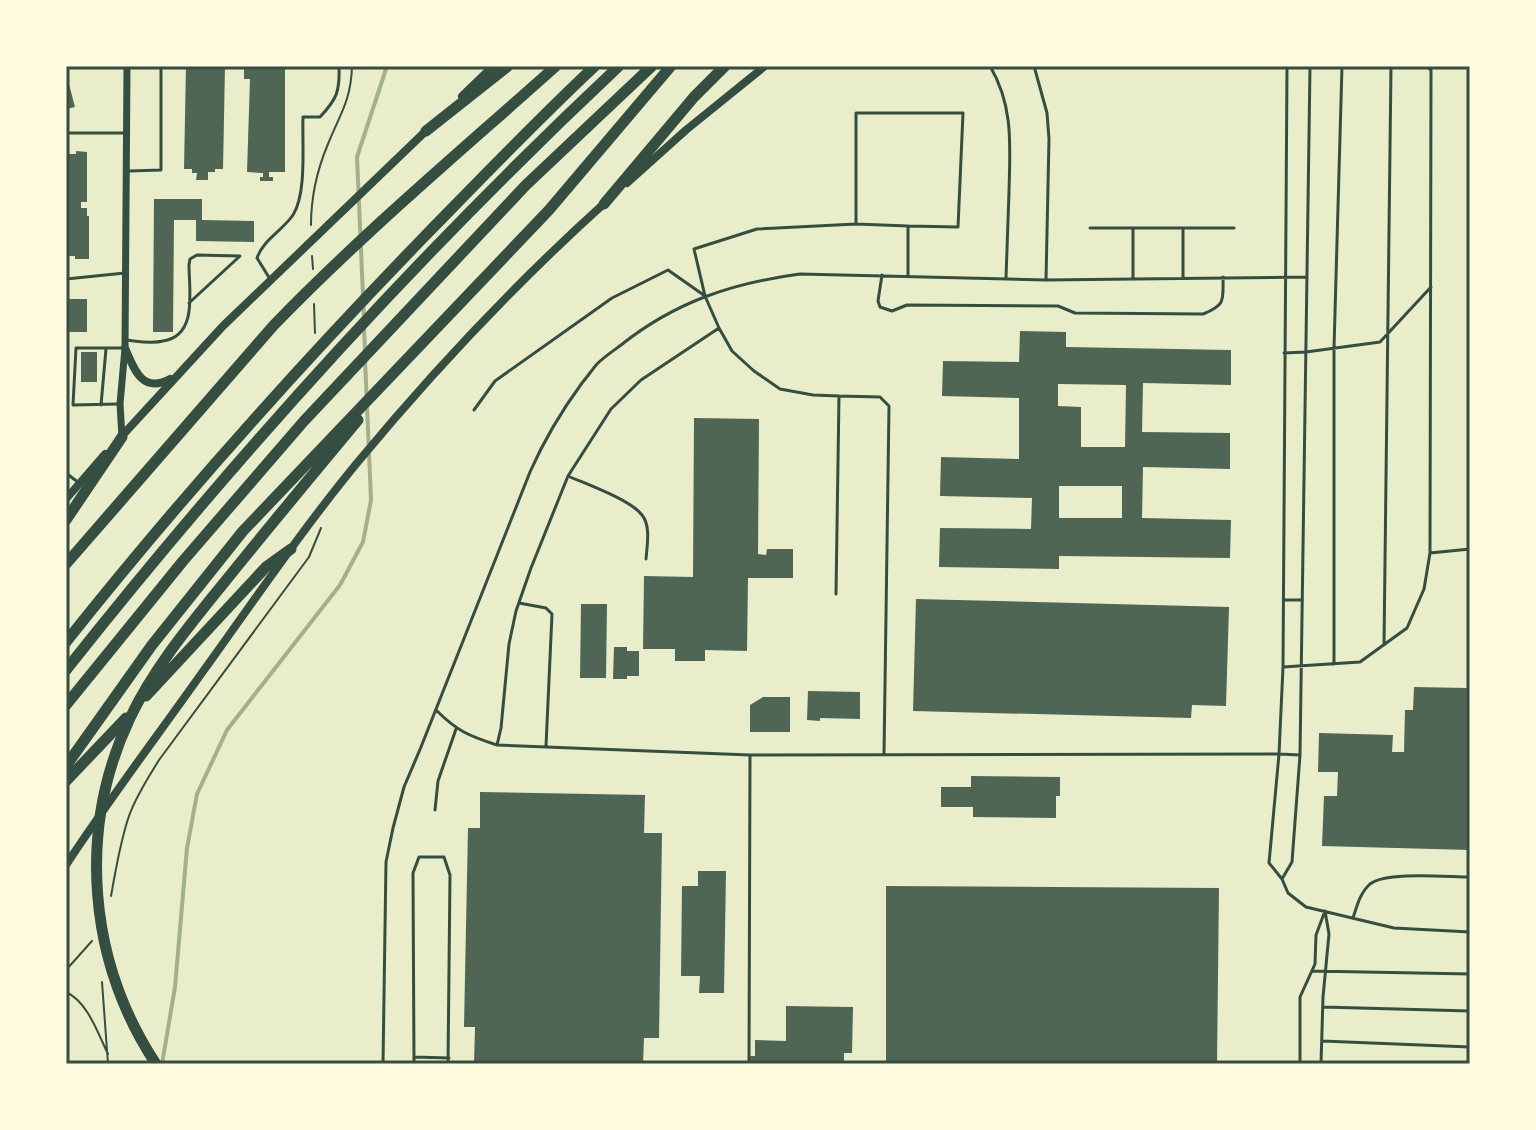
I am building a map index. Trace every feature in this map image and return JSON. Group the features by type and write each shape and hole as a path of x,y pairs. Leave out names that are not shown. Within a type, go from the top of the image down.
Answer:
{"highway":[{"path":"426,131 508,66"},
{"path":"66,564 300,298 349,250 556,66"},
{"path":"66,642 183,502 303,366 423,239 595,66"},
{"path":"66,670 206,501 301,394 425,259 619,66"},
{"path":"66,705 183,561 304,421 526,185 652,66"},
{"path":"66,766 152,645 243,531 549,210 671,66"},
{"path":"604,204 694,97 725,66"},
{"path":"156,1064 129,1018 114,980 98,907 96,856 100,812 121,738 140,698 173,646 419,347"},
{"path":"66,520 122,437"},
{"path":"66,781 266,567 291,549"}],"main road":[{"path":"66,499 223,326 493,66"},
{"path":"66,865 291,549 356,464 421,388 604,204 686,130 765,66"},
{"path":"125,344 137,376 148,382 162,383 178,375"}],"street":[{"path":"122,437 120,404 125,344 127,66"}],"lane":[{"path":"126,171 161,170 161,66"},
{"path":"270,279 257,258 292,216 302,196 303,117 320,117 335,99 339,86 339,66"},
{"path":"990,66 1005,99 1010,141 1006,279"},
{"path":"1034,66 1047,113 1049,139 1046,280"},
{"path":"1287,66 1283,667 1269,863 1282,879 1288,893 1306,907 1394,928 1470,932"},
{"path":"1282,879 1292,862 1300,755 1310,66"},
{"path":"1334,664 1334,348 1342,66"},
{"path":"1384,645 1391,66"},
{"path":"1283,667 1360,662 1407,628 1424,589 1430,553 1431,70 1426,66"},
{"path":"856,224 856,113 963,113 958,227 856,224 757,229 694,249 705,296 719,328 732,351 754,371 780,389 813,395 880,397 889,406 884,755"},
{"path":"66,133 127,133"},
{"path":"908,226 908,276"},
{"path":"1090,228 1234,228"},
{"path":"1133,228 1133,279"},
{"path":"1183,228 1183,278"},
{"path":"120,404 73,405 76,348 106,348 170,340 180,333 188,320 190,259 197,255 240,256 189,303"},
{"path":"474,410 495,381 612,298 668,270 705,296"},
{"path":"66,279 125,273"},
{"path":"383,1064 386,862 404,787 547,434 597,364 642,328 678,307 718,291 800,274 1046,280 1307,277"},
{"path":"882,275 878,301 880,307 892,311 907,305 1058,306 1075,313 1187,314 1203,314 1217,309 1223,301 1223,277"},
{"path":"1284,353 1380,342 1431,287"},
{"path":"497,745 509,644 519,603 568,476 611,409 621,399 641,380 719,328"},
{"path":"101,405 106,348"},
{"path":"836,594 839,396"},
{"path":"66,473 79,483"},
{"path":"568,476 619,499 643,515 648,529 646,559"},
{"path":"1430,553 1470,549"},
{"path":"1284,600 1302,600"},
{"path":"519,603 546,608 552,614 546,747"},
{"path":"436,710 456,729 497,745 750,755 1300,755"},
{"path":"435,810 438,781 456,729"},
{"path":"749,1064 750,755"},
{"path":"414,1064 413,873 419,857 444,857 450,875 448,1064"},
{"path":"1353,918 1360,897 1370,884 1380,878 1470,877"},
{"path":"1300,1064 1300,997 1315,964 1316,935 1325,911"},
{"path":"1321,1064 1329,934 1325,911"},
{"path":"1312,971 1470,974"},
{"path":"1323,1007 1470,1011"},
{"path":"1322,1041 1470,1047"},
{"path":"414,1057 449,1058"}],"path":[{"path":"66,970 98,935"},
{"path":"66,992 84,1007 108,1055"}],"building":[{"path":"186,66 225,66 223,169 208,172 208,180 196,180 197,173 184,169"},
{"path":"244,66 285,66 285,172 269,172 273,181 260,181 263,173 247,172 250,79 244,79"},
{"path":"66,73 75,107 66,109"},
{"path":"76,151 87,152 87,202 81,202 81,208 87,208 89,216 89,259 66,256 66,154 76,154"},
{"path":"154,199 202,199 202,220 254,221 254,242 196,241 196,220 174,220 173,332 153,332"},
{"path":"66,299 87,299 87,332 66,332"},
{"path":"1020,331 1066,332 1066,347 1231,350 1231,385 1143,383 1142,432 1230,433 1230,469 1143,467 1142,518 1231,520 1230,558 1059,556 1059,569 939,567 940,528 1031,529 1032,498 940,496 941,457 1019,459 1019,398 942,396 943,361 1019,362","holes":["1058,384 1126,385 1125,447 1081,447 1081,407 1058,406","1059,486 1122,486 1122,518 1059,518"]},
{"path":"81,352 97,352 97,382 81,382"},
{"path":"694,418 759,419 758,554 766,555 767,549 793,549 793,578 748,578 747,651 705,650 705,661 675,661 675,649 643,649 644,576 693,577"},
{"path":"916,599 1229,607 1226,706 1192,705 1191,718 913,711"},
{"path":"581,604 607,604 606,678 580,678"},
{"path":"614,647 639,651 639,676 613,679"},
{"path":"1414,687 1469,688 1470,850 1322,846 1324,796 1337,796 1338,772 1318,772 1319,733 1393,735 1392,752 1404,752 1405,710 1413,710"},
{"path":"808,691 860,692 860,719 807,720"},
{"path":"763,697 790,697 790,732 750,732 750,705"},
{"path":"971,776 1060,777 1056,818 973,817 973,807 941,807 941,787 971,787"},
{"path":"480,792 645,795 644,833 662,833 659,1038 644,1038 643,1064 474,1064 475,1027 464,1027 468,828 480,828"},
{"path":"698,871 726,871 724,993 699,993 700,976 681,976 682,886 698,886"},
{"path":"886,886 1219,888 1217,1064 886,1064"},
{"path":"786,1006 853,1007 852,1053 844,1053 844,1064 749,1064 749,1056 755,1056 755,1040 786,1041"}],"waterway":[{"path":"364,319 357,157 387,66"},
{"path":"364,327 365,351"},
{"path":"162,1064 175,987 187,848 197,794 227,730 340,585 363,542 371,500 365,359"}]}
